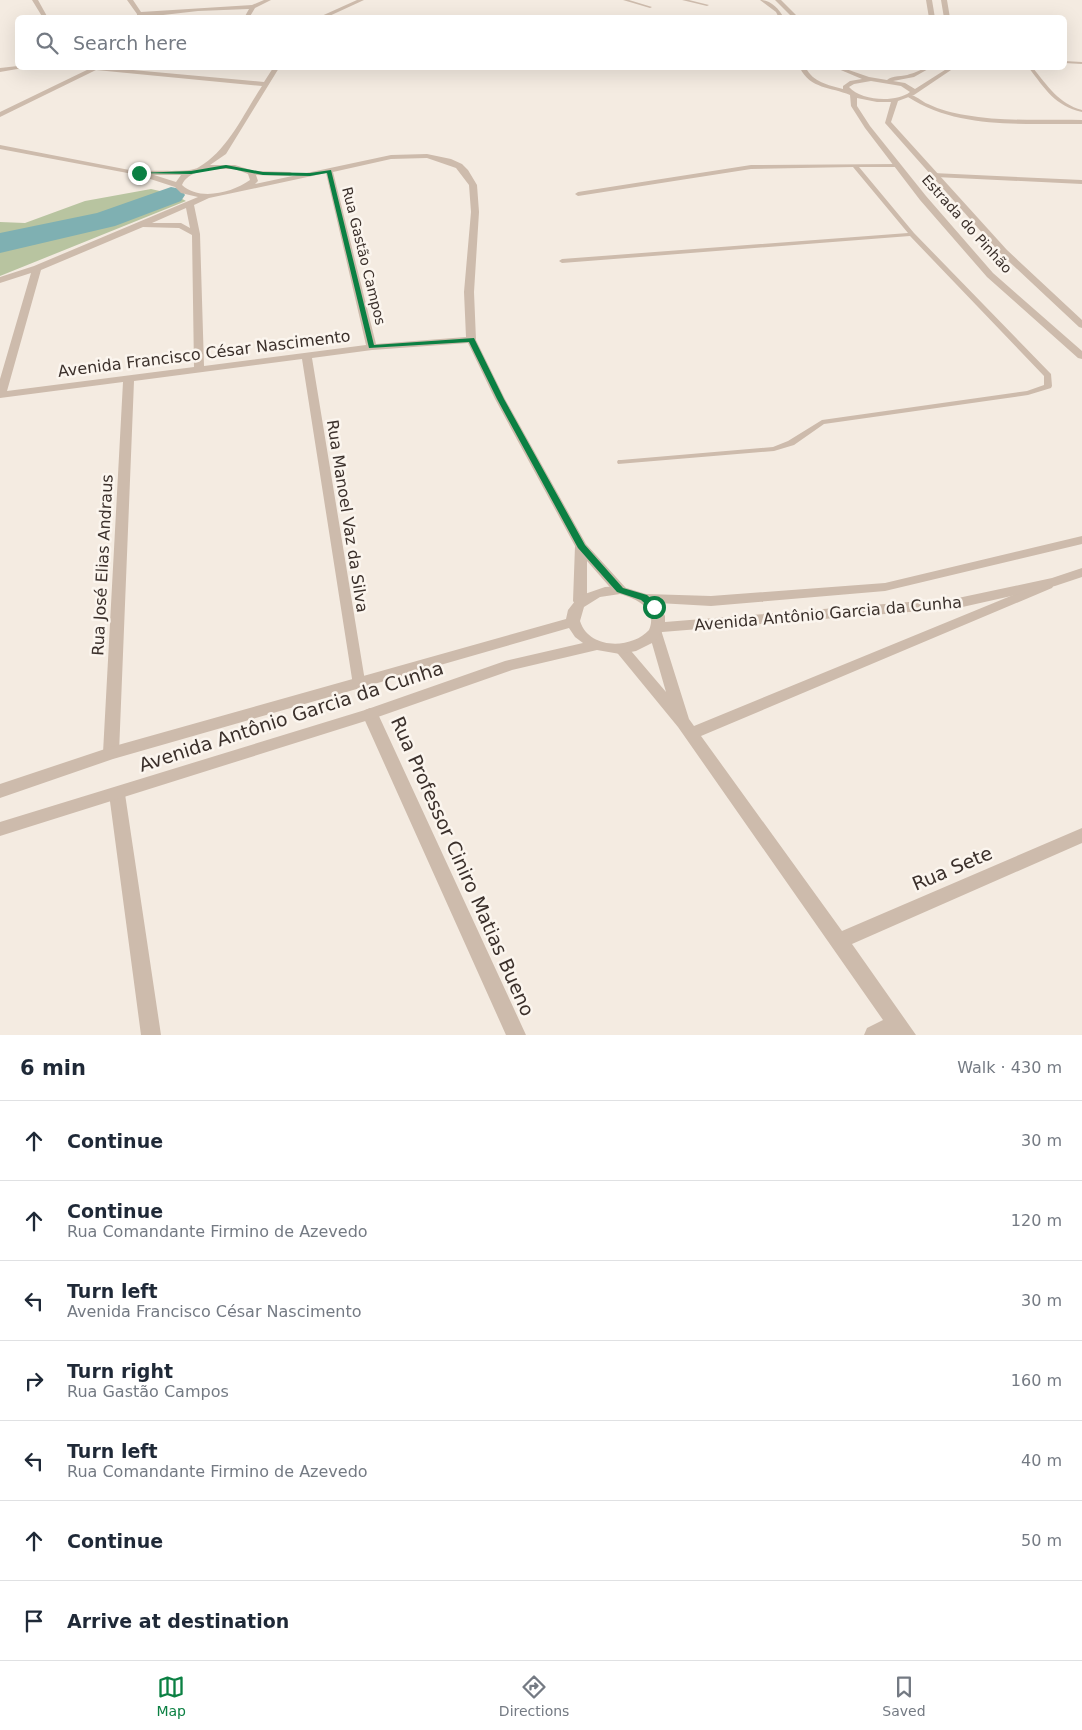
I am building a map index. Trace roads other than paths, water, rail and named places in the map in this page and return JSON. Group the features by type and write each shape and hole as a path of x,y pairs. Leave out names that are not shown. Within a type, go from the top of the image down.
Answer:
{"street":[{"path":"35,0 44,15"},
{"path":"130,0 139,15"},
{"path":"248,15 253,8 268,0"},
{"path":"326,15 361,0"},
{"path":"763,0 778,11 780,15"},
{"path":"778,0 794,15"},
{"path":"929,0 932,15"},
{"path":"944,0 946,15"},
{"path":"148,15 198,9 253,8"},
{"path":"0,70 15,68"},
{"path":"0,115 92,70"},
{"path":"120,70 266,84"},
{"path":"192,76 199,70"},
{"path":"178,185 182,177 213,162 223,152 275,70"},
{"path":"804,70 805,74 813,81 872,99 894,100 911,95 948,70"},
{"path":"844,70 871,79 910,87 913,91 911,95"},
{"path":"883,80 912,76 924,70"},
{"path":"851,93 845,87 847,84 871,79"},
{"name":"Estrada do Pinhão","path":"851,93 854,106 867,127 990,275 1082,356"},
{"path":"911,95 920,104 933,110 964,118 1082,122"},
{"name":"Estrada do Pinhão","path":"894,100 887,122 1004,252 1082,326"},
{"path":"0,147 139,173 178,185 188,193 212,195"},
{"path":"223,152 232,162 248,171 254,181 242,189"},
{"path":"0,280 37,268 212,195 391,157 427,156 459,166 473,185 475,212 469,292 472,340 500,399 581,546 620,590"},
{"path":"139,173 194,171 216,167 310,175"},
{"name":"Rua Gastão Campos","path":"329,171 372,347"},
{"path":"936,175 1082,182"},
{"path":"189,203 196,234 199,368"},
{"path":"136,226 162,224 180,226 196,234"},
{"path":"1,394 37,268"},
{"name":"Avenida Francisco César Nascimento","path":"1,394 372,347 472,340"},
{"name":"Rua Manoel Vaz da Silva","path":"306,355 358,681"},
{"name":"Rua José Elias Andraus","path":"111,753 128,378"},
{"name":"Avenida Antônio Garcia da Cunha","path":"644,598 711,601 885,586 1082,540"},
{"path":"580,601 581,546"},
{"name":"Avenida Antônio Garcia da Cunha","path":"658,630 958,603 1055,582 1082,572"},
{"path":"686,729 1055,582"},
{"path":"658,630 643,644 621,649 596,645 580,635 573,622 574,610 580,601 599,591 620,590 644,598 654,607 658,630 686,729"},
{"name":"Avenida Antônio Garcia da Cunha","path":"0,790 111,753 358,681 573,622"},
{"name":"Avenida Antônio Garcia da Cunha","path":"0,829 370,714 510,665 596,645"},
{"path":"621,649 686,729 901,1029 874,1035"},
{"name":"Rua Professor Ciniro Matias Bueno","path":"370,714 516,1035"},
{"path":"117,794 151,1035"},
{"name":"Rua Sete","path":"839,941 1082,835"}],"lane":[{"path":"625,0 650,7"},
{"path":"684,0 707,5"},
{"path":"1067,62 1082,63"},
{"path":"1034,70 1061,104 1070,110 1082,111"},
{"path":"578,194 751,167 897,165"},
{"path":"621,462 774,449 791,443 822,422 1028,393 1048,386 1048,376 912,234 855,166"},
{"path":"562,261 912,234"}],"waterway":[{"path":"0,244 9,240 105,220 171,195"}]}
